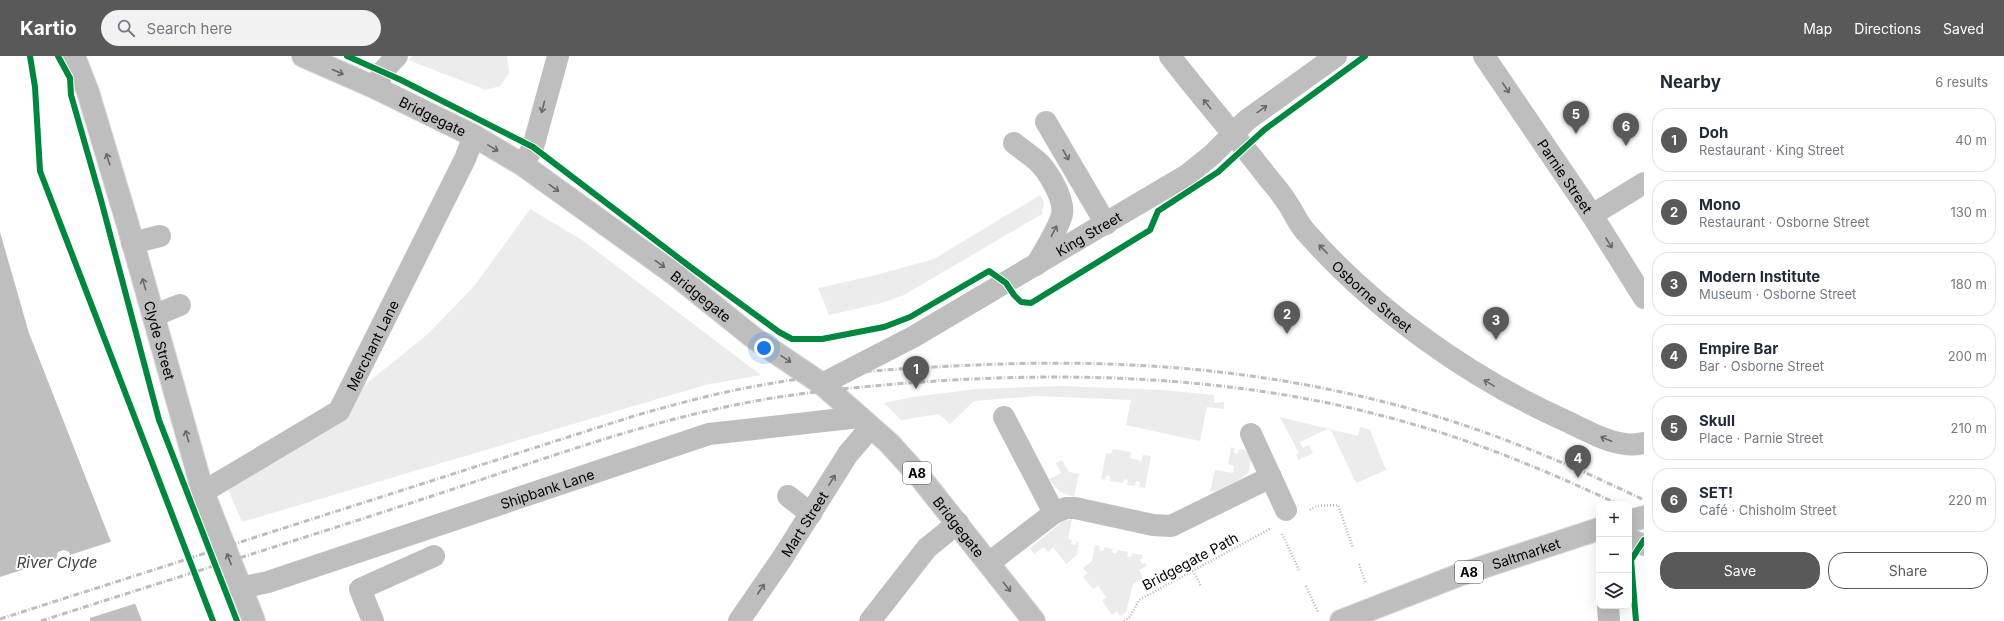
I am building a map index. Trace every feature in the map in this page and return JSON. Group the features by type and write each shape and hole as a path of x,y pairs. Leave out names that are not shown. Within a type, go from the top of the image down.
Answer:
{"street":[{"name":"Clyde Street","path":"74,56 88,92 203,492 254,621"},
{"name":"Bridgegate","path":"303,56 376,88 474,136 523,165 673,273 754,338 822,384 866,422 920,477 958,523 1034,621"},
{"path":"376,88 383,72 397,56"},
{"name":"Osborne Street","path":"1170,56 1283,196 1304,230 1349,275 1403,322 1458,363 1519,399 1609,440 1628,446 1644,443"},
{"name":"King Street","path":"822,384 913,337 1106,224 1192,171 1213,154 1232,134 1253,116 1336,56"},
{"name":"Parnie Street","path":"1484,56 1592,215 1644,298"},
{"path":"523,165 533,147 550,62"},
{"path":"1046,122 1106,224"},
{"name":"Merchant Lane","path":"203,492 339,411 465,159 474,136"},
{"path":"1014,143 1036,160 1047,173 1063,207 1060,220 1036,265"},
{"path":"1592,215 1644,184"},
{"path":"132,244 160,236"},
{"path":"153,316 180,305"},
{"path":"1004,417 1054,513"},
{"name":"Mart Street","path":"738,621 811,514 866,422"},
{"name":"Shipbank Lane","path":"240,588 268,582 709,434 866,422"},
{"path":"1251,434 1288,517"},
{"path":"989,563 1054,513 1066,508 1075,508 1153,525 1171,526 1271,477"},
{"path":"788,496 811,514"},
{"path":"1632,520 1644,517"},
{"path":"870,621 926,548 958,523"},
{"name":"Saltmarket","path":"1341,621 1436,583 1596,530"},
{"path":"1632,540 1644,545"},
{"path":"373,621 360,589 434,556"},
{"path":"1608,609 1609,621"}],"path":[{"path":"1281,532 1299,570"},
{"path":"1193,571 1200,586"},
{"path":"1306,586 1319,614"}],"shaded area":[{"path":"413,56 507,56 509,73 500,86 486,90 408,60"},
{"path":"1040,195 1044,202 1042,214 904,295 882,303 829,315 818,288 876,275 934,259"},
{"path":"530,209 582,240 761,375 705,385 242,522 228,489 361,388 428,334 475,285"},
{"path":"1062,386 1163,390 1214,395 1214,403 1224,402 1224,409 1207,407 1200,441 1126,425 1131,400 1037,396 974,401 950,424 939,414 901,420 884,403 912,397 977,389"},
{"path":"1280,417 1328,429 1300,442 1303,448 1309,445 1313,453 1298,460 1296,455 1299,453"},
{"path":"1360,427 1370,430 1386,470 1356,483 1331,429 1358,436"},
{"path":"1231,447 1234,448 1234,453 1238,454 1239,449 1248,451 1251,460 1249,472 1239,480 1215,492 1210,491 1215,470 1233,473 1234,466 1228,464"},
{"path":"1113,449 1131,452 1130,458 1141,461 1143,455 1151,456 1145,488 1139,487 1140,482 1136,481 1135,486 1127,485 1128,480 1124,479 1123,483 1110,481 1110,476 1106,475 1105,480 1101,479 1106,453 1111,454"},
{"path":"1062,460 1069,472 1079,474 1074,497 1060,492 1049,479 1061,473 1056,463"},
{"path":"1072,519 1068,539 1072,540 1071,544 1076,545 1076,541 1079,542 1077,555 1066,564 1053,547 1048,552 1044,547 1034,554 1030,548 1062,522"},
{"path":"1095,545 1100,546 1099,550 1103,551 1105,547 1113,549 1112,552 1116,554 1118,550 1128,552 1127,556 1131,557 1132,553 1142,555 1143,558 1140,560 1142,564 1145,563 1147,566 1139,570 1143,579 1133,584 1126,612 1120,616 1117,611 1112,615 1102,601 1106,597 1098,586 1093,589 1083,577 1088,573 1083,568 1092,561"}],"water":[{"name":"River Clyde","path":"0,232 29,333 142,621 0,621"}],"pier":[{"path":"113,541 137,603 90,618 90,621 0,621 0,577 56,559 58,552 64,550 69,552 70,555"}],"railway":[{"path":"0,619 637,415 735,390 791,380 884,370 1010,364 1120,364 1229,373 1283,381 1337,391 1392,404 1457,423 1552,458 1644,500"},
{"path":"41,621 383,512 575,448 648,426 744,403 791,395 837,389 908,383 1035,377 1098,378 1162,381 1225,387 1288,396 1350,408 1438,432 1491,450 1568,481 1611,501"},
{"path":"1632,510 1644,516"}],"cycle path":[{"path":"30,56 35,87 40,171 213,621"},
{"path":"58,56 70,78 71,95 101,200 159,420 237,621"},
{"path":"347,56 401,80 533,147 693,269 779,332 792,339 822,339 884,327 910,317 989,271 1006,283 1021,302 1031,303 1150,230 1158,211 1218,172 1264,130 1365,56"},
{"path":"1636,621 1631,560 1644,540"}],"place":[{"name":"Skull","path":"1576,134"},
{"name":"SET!","path":"1626,146"},
{"name":"Mono","path":"1287,334"},
{"name":"Modern Institute","path":"1496,340"},
{"name":"Doh","path":"916,389"},
{"name":"Empire Bar","path":"1578,478"}]}
